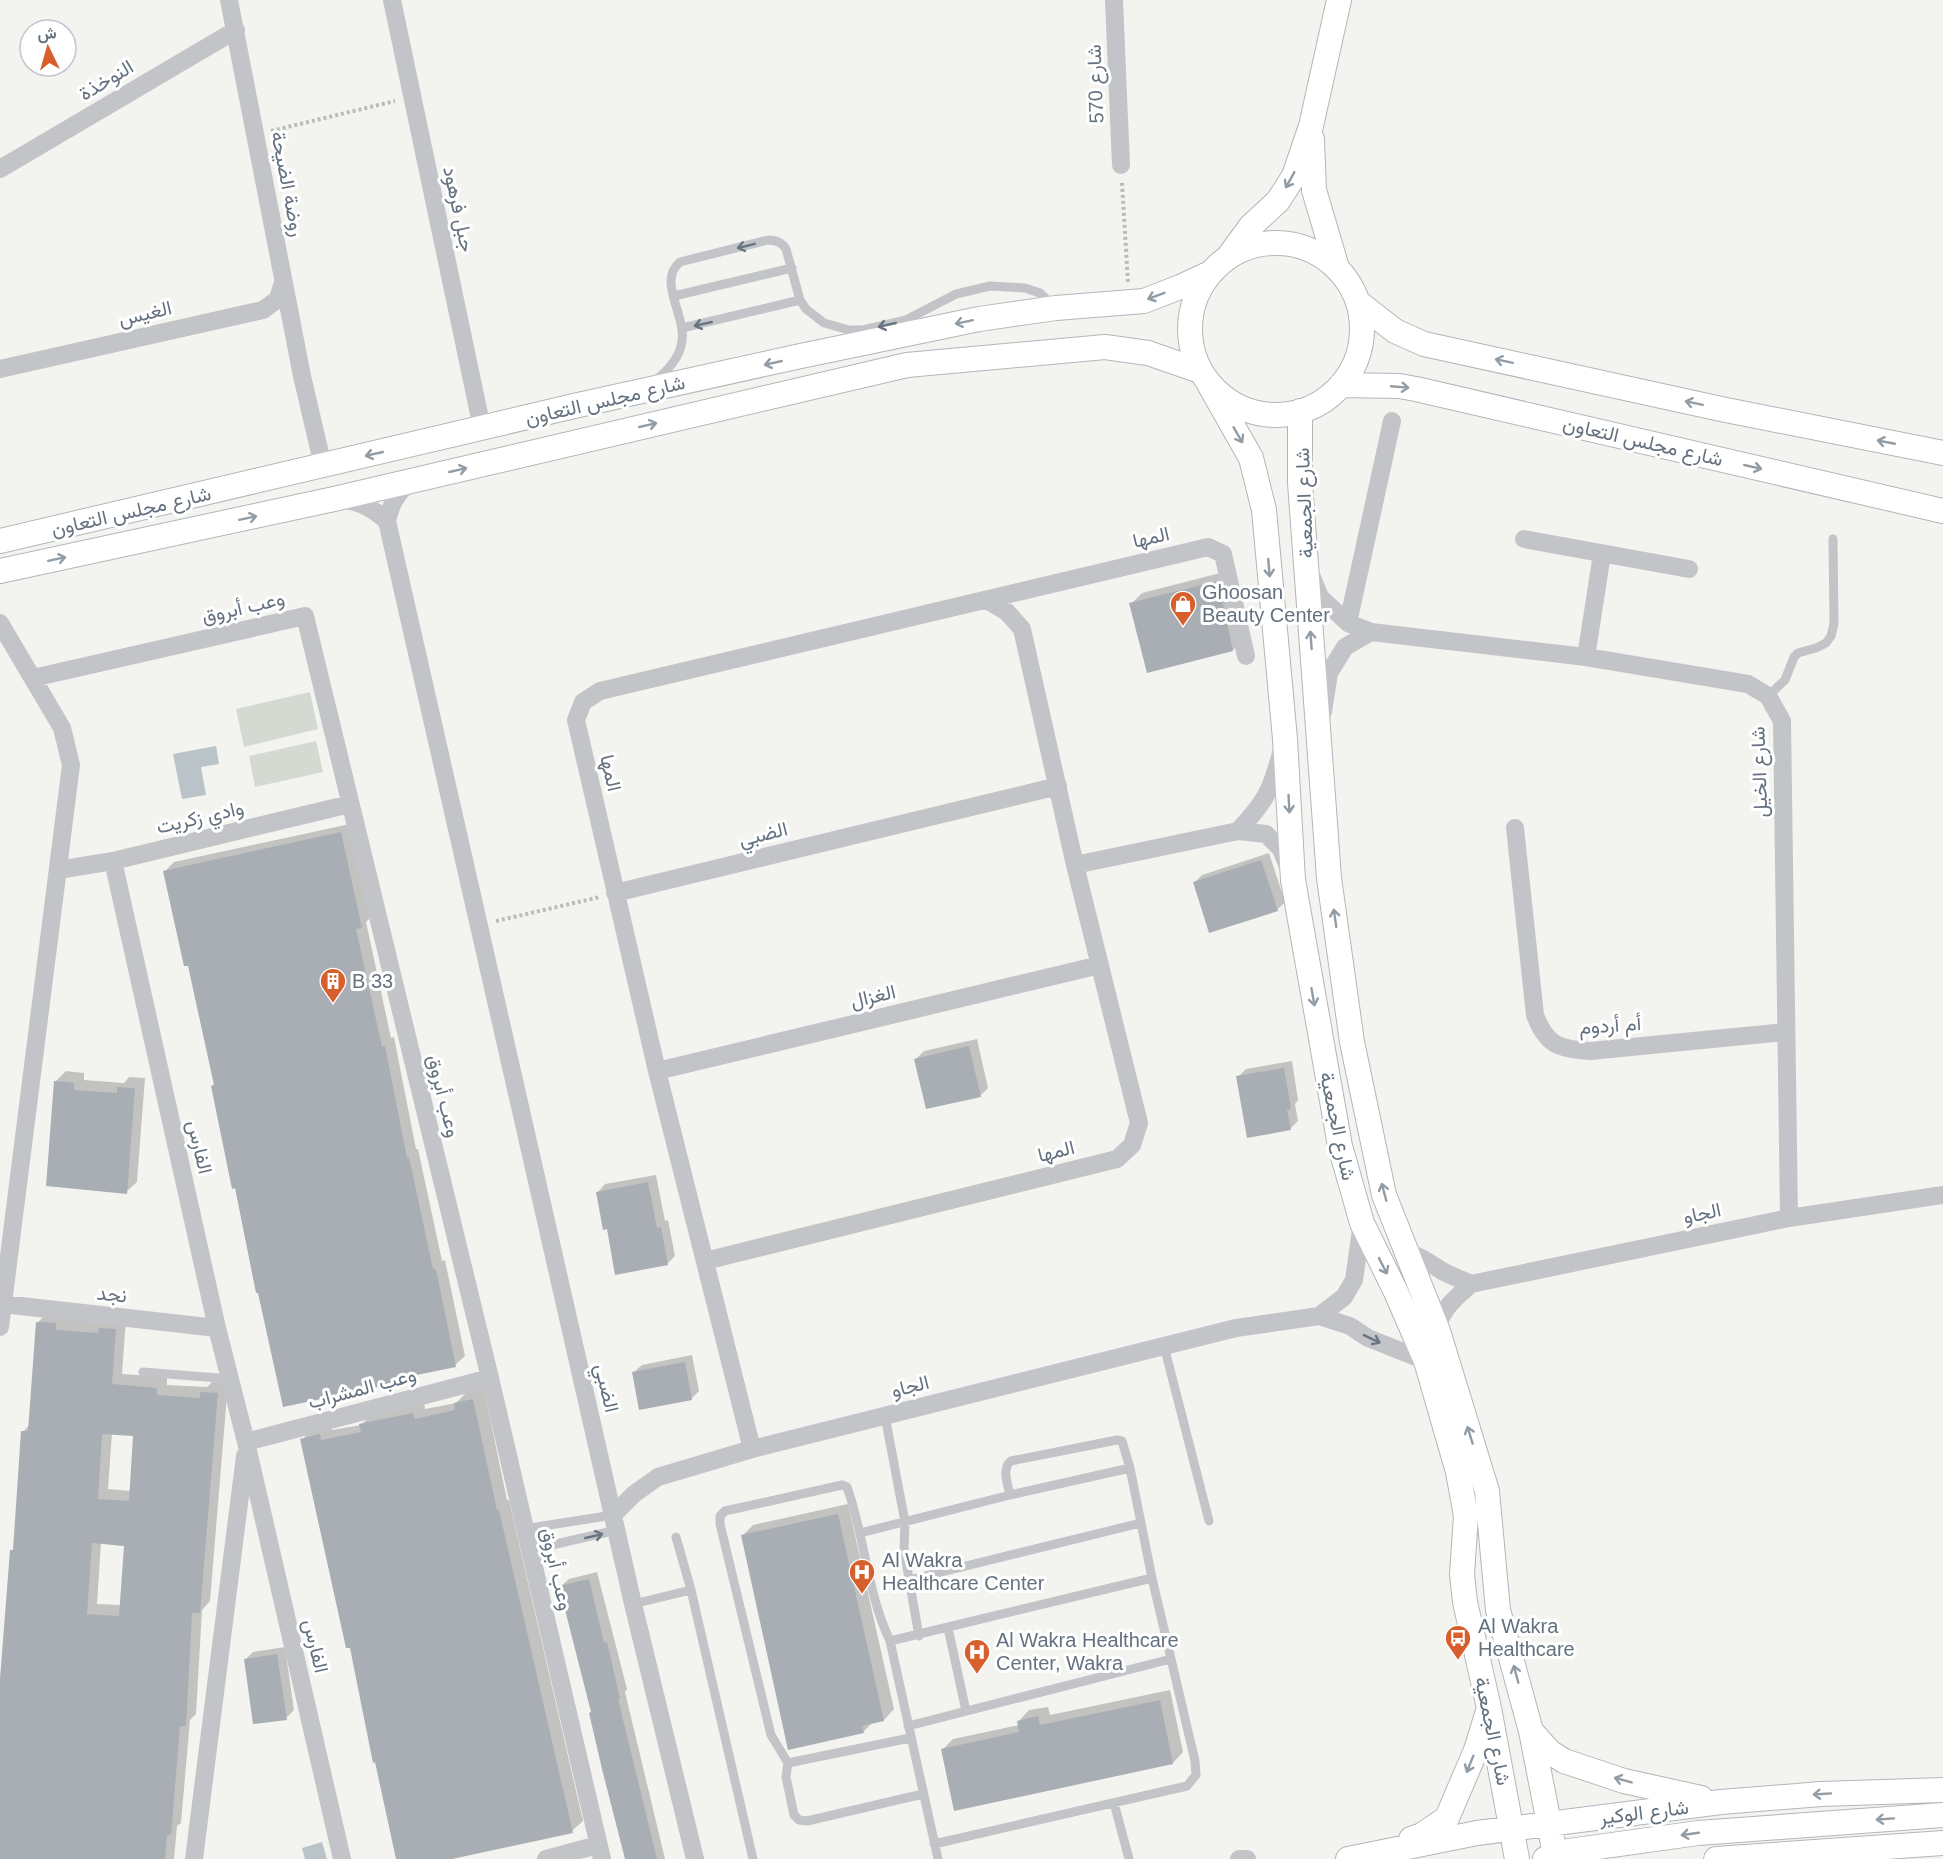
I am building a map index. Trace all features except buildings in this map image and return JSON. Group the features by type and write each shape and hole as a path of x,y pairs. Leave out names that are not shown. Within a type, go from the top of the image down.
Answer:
{"main road":[{"path":"1228,256 1255,245 1285,243 1313,251 1337,268 1350,284 1359,303 1362,332 1356,360 1341,386 1322,401 1300,411 1275,415 1251,411 1228,401 1205,377 1191,346 1189,320 1196,295 1210,273 1228,256 1251,226 1278,201 1294,176 1311,126 1339,0"},
{"path":"1311,126 1314,190 1337,268"},
{"name":"شارع مجلس التعاون","path":"0,541 482,428 979,319 1056,308 1144,301 1180,288 1210,273"},
{"path":"1359,303 1395,331 1424,344 1721,409 1943,453"},
{"name":"شارع مجلس التعاون","path":"0,571 334,499 907,365 1105,347 1148,353 1205,377"},
{"name":"شارع الجمعية","path":"1205,377 1251,458 1264,510 1285,739 1293,880 1340,1146 1362,1223 1396,1292 1426,1361 1458,1472 1466,1516 1462,1574 1465,1602 1507,1800 1534,1851"},
{"name":"شارع مجلس التعاون","path":"1341,386 1416,388 1943,511"},
{"name":"شارع الجمعية","path":"1300,411 1300,483 1329,878 1352,1042 1384,1195 1438,1331 1487,1491 1498,1610 1531,1731 1550,1823 1534,1851"},
{"path":"1354,1857 1422,1835 1447,1818 1476,1750 1489,1708"},
{"path":"1531,1731 1550,1752 1564,1761 1624,1780 1721,1802"},
{"name":"شارع الوكير","path":"1550,1823 1721,1802 1821,1794 1943,1790"},
{"path":"1354,1857 1477,1833 1534,1851 1698,1833 1943,1815"},
{"path":"1726,1858 1943,1843"}],"street":[{"name":"روضة الضيحة","path":"229,0 302,376 323,466"},
{"name":"جبل فرهود","path":"392,0 482,428"},
{"name":"شارع 570","path":"1113,0 1121,165"},
{"name":"النوخذة","path":"0,169 236,30"},
{"name":"الغيس","path":"0,369 263,310 278,300 283,280"},
{"path":"1348,623 1392,421"},
{"path":"334,499 354,501 372,508 387,521 391,505 399,491 412,480"},
{"name":"الضبي","path":"387,521 633,1604 695,1859"},
{"path":"1524,539 1689,569"},
{"name":"المها","path":"752,1449 657,1071 615,893 576,720 582,702 600,691 1208,547 1223,554 1246,657"},
{"path":"1586,657 1602,554"},
{"path":"1306,563 1320,597 1348,623 1371,632 1586,657 1748,684 1768,696"},
{"name":"المها","path":"705,1261 1117,1159 1132,1145 1139,1124 1075,865 1022,629 1007,612 987,600"},
{"name":"وعب أبروق","path":"33,678 305,616 490,1378 600,1852"},
{"path":"0,623 62,728 70,765 0,1327"},
{"path":"1319,742 1329,673 1345,647 1371,632"},
{"name":"شارع الخيل","path":"1768,696 1782,721 1789,1218"},
{"path":"1238,831 1259,808 1273,784 1285,739"},
{"name":"الضبي","path":"615,893 1058,786"},
{"name":"وادي زكريت","path":"58,870 113,861 350,804"},
{"name":"أم أردوم","path":"1515,828 1535,1015 1540,1029 1551,1042 1566,1050 1590,1051 1785,1032"},
{"path":"1075,865 1238,831 1266,834 1281,849 1293,880"},
{"name":"الفارس","path":"113,861 217,1328 246,1442 342,1859"},
{"name":"الغزال","path":"657,1071 1100,965"},
{"name":"الجاو","path":"1471,1284 1789,1218 1943,1195"},
{"name":"الجاو","path":"1319,1316 1344,1297 1354,1280 1362,1223"},
{"path":"1404,1250 1471,1284 1450,1303 1438,1323 1438,1331"},
{"name":"نجد","path":"3,1304 217,1328"},
{"name":"الجاو","path":"615,1523 634,1494 658,1477 752,1449 1236,1328 1319,1316 1350,1326 1368,1338 1426,1361"},
{"name":"وعب المشراب","path":"246,1442 490,1378"},
{"name":"الفارس","path":"194,1859 246,1442"},
{"path":"546,1859 600,1852"},
{"path":"1239,1859 1247,1859"}],"lane":[{"path":"642,392 663,374 677,357 682,341 682,328 670,278 673,268 680,262 768,240 775,240 784,246 800,300 806,309 819,319 849,330 873,328 906,320 956,294 990,286 1025,288 1040,293 1056,308"},
{"path":"674,296 792,268"},
{"path":"682,328 800,300"},
{"path":"1768,696 1785,680 1794,657 1798,653 1821,646 1831,636 1834,624 1833,538"},
{"path":"1164,1346 1209,1521"},
{"path":"143,1372 231,1379"},
{"path":"885,1416 905,1522 904,1550 919,1636"},
{"path":"934,1844 1187,1786 1196,1774 1130,1468 1122,1441 1117,1440 1011,1461 1006,1464 1005,1470 1010,1495"},
{"path":"860,1533 1010,1495 1130,1468"},
{"path":"923,1794 807,1821 798,1820 794,1815 786,1777 788,1763 771,1734 720,1524 720,1516 725,1511 842,1485 848,1487 879,1619 890,1641 938,1859"},
{"path":"524,1529 615,1523"},
{"path":"530,1550 615,1523"},
{"path":"909,1580 1141,1523"},
{"path":"676,1537 691,1590 753,1859"},
{"path":"890,1641 919,1636 1152,1578"},
{"path":"633,1604 691,1590"},
{"path":"948,1628 966,1711"},
{"path":"908,1726 1171,1659"},
{"path":"788,1763 910,1738"},
{"path":"1114,1803 1129,1859"}],"path":[{"path":"256,135 412,96"},
{"path":"1121,165 1129,302"},
{"path":"478,926 615,893"}],"shaded area":[{"path":"310,692 318,729 244,747 236,709"},
{"path":"316,741 323,772 255,787 249,756"},
{"path":"216,746 219,764 201,767 206,795 182,799 173,754"},
{"path":"322,1842 327,1859 305,1859 302,1848"}],"place":[{"name":"Ghoosan Beauty Center","path":"1183,627"},
{"name":"B 33","path":"333,1004"},
{"name":"Al Wakra Healthcare Center","path":"862,1595"},
{"name":"Al Wakra Healthcare","path":"1458,1661"},
{"name":"Al Wakra Healthcare Center, Wakra","path":"977,1675"}]}
